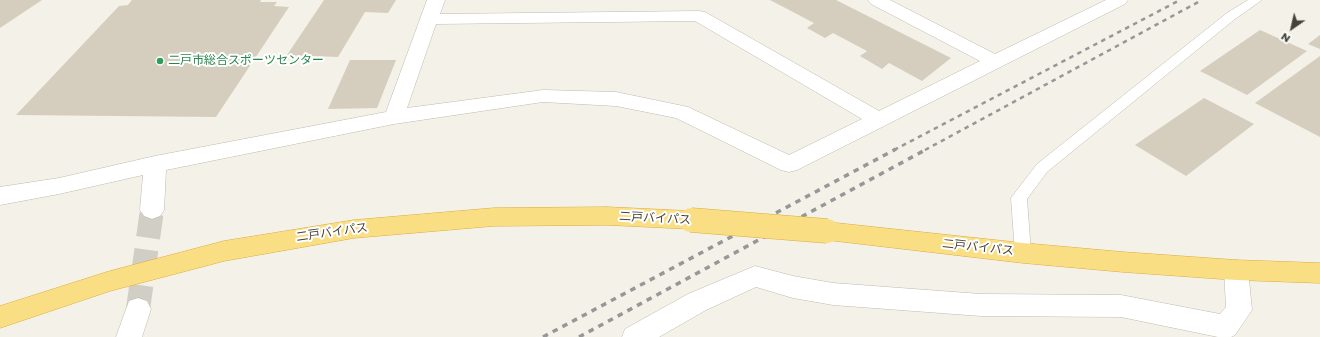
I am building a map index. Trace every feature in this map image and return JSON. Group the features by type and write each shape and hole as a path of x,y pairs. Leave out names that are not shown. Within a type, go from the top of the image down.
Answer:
{"highway":[{"name":"二戸バイパス","path":"0,317 110,281 224,251 354,229 494,216 607,216 691,220 827,231 1023,253 1236,270 1320,272"}],"street":[{"path":"394,117 428,18 436,0"},
{"path":"877,0 994,61"},
{"path":"0,196 59,186 155,164 394,117 542,96 616,99 681,112 789,164 1119,0"},
{"path":"428,18 699,16 879,120"},
{"path":"152,210 155,164"},
{"path":"635,337 697,302 755,276 793,287 833,294 981,304 1120,306 1226,327 1239,310 1236,270"},
{"path":"129,337 138,309"}],"lane":[{"path":"1023,253 1019,198 1042,168 1231,16 1256,0"}],"building":[{"path":"0,0 42,0 0,28"},
{"name":"二戸市総合スポーツセンター","path":"132,0 261,0 260,2 277,2 274,6 289,7 216,117 16,115 119,6 128,5"},
{"path":"324,0 396,0 388,13 365,12 338,57 287,55"},
{"path":"770,0 836,0 951,58 922,81 889,63 882,69 860,56 867,51 833,33 825,38 807,28 814,23"},
{"path":"1260,30 1307,51 1247,95 1200,71"},
{"path":"1320,35 1320,49 1308,44"},
{"path":"1320,56 1320,137 1255,103"},
{"path":"350,60 396,60 377,108 328,109"},
{"path":"1204,98 1254,124 1186,176 1135,145"}],"tunnel":[{"path":"138,309 152,210"}],"railway":[{"path":"894,150 1180,0"},
{"path":"925,150 1202,0"},
{"path":"543,337 896,149"},
{"path":"579,337 927,149"}],"place":[{"name":"二戸市総合スポーツセンター","path":"160,61"}]}
